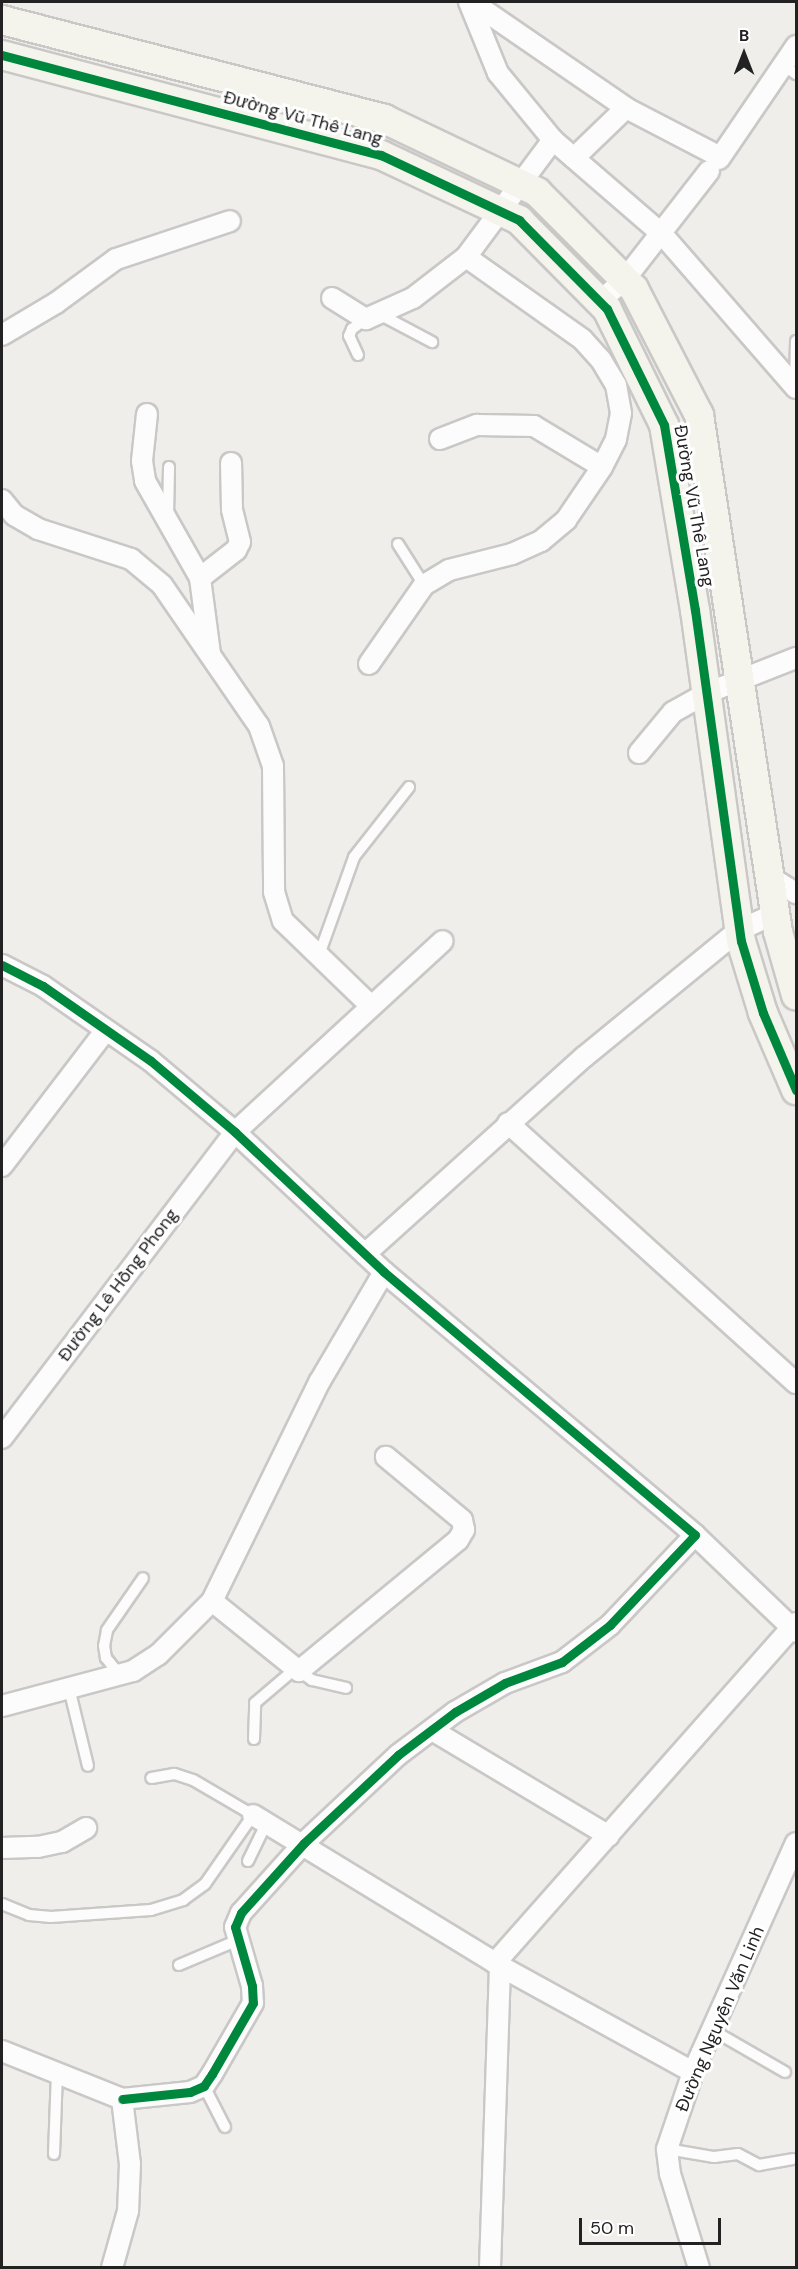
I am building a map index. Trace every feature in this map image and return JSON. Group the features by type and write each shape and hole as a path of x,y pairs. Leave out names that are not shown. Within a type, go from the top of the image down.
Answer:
{"street":[{"path":"470,2 626,108 716,163"},
{"path":"470,2 498,73 553,140 662,234 796,387"},
{"name":"Đường Vũ Thê Lang","path":"2,20 384,119 537,192 634,288 699,415 775,914 796,995"},
{"path":"599,302 625,279 790,70 796,46"},
{"path":"120,86 128,53"},
{"name":"Đường Vũ Thê Lang","path":"2,55 381,155 519,220 607,309 664,425 707,693 739,930 763,1013 796,1089"},
{"path":"574,158 626,108"},
{"path":"332,298 374,317 430,286 466,257 518,183 553,140"},
{"path":"2,335 56,303 116,258 230,221"},
{"path":"369,663 424,585 449,570 512,554 541,541 566,520 602,467 616,439 621,412 616,385 601,360 582,339 466,257"},
{"path":"147,414 142,461 145,481 200,578 210,656"},
{"path":"440,439 477,425 534,426 602,467"},
{"path":"200,578 236,550 240,542 232,509 231,463"},
{"path":"2,500 14,515 38,529 131,559 162,585 259,726 270,756 273,766 274,892 283,921 371,1006"},
{"path":"678,508 713,504"},
{"path":"639,753 673,712 707,693 796,658"},
{"path":"770,877 796,893"},
{"path":"365,1254 508,1124 739,930 775,914"},
{"name":"Đường Lê Hồng Phong","path":"2,1434 235,1132 443,941"},
{"path":"2,965 43,986 151,1061 235,1132 384,1272 695,1535 795,1628 498,1964 490,2268"},
{"path":"2,1166 106,1030"},
{"path":"508,1124 796,1383"},
{"path":"2,1706 133,1671 158,1655 212,1601 320,1381 384,1272"},
{"path":"212,1601 298,1669 458,1540 464,1530 462,1520 386,1457"},
{"path":"2,2051 122,2099 190,2092 204,2086 253,2003 252,1986 236,1941 235,1927 241,1913 304,1843 398,1755 505,1683 562,1662 610,1625 695,1535"},
{"path":"432,1730 609,1836"},
{"path":"260,1818 498,1964 693,2072"},
{"path":"2,1843 62,1842 86,1828"},
{"name":"Đường Nguyễn Văn Linh","path":"699,2268 670,2174 667,2149 693,2072 714,2031 796,1843"},
{"path":"112,2268 128,2211 130,2164 122,2099"},
{"path":"491,2242 503,2268"}],"lane":[{"path":"358,355 349,336 352,329 374,317 432,342"},
{"path":"796,340 796,387"},
{"path":"167,522 169,468"},
{"path":"398,544 424,585"},
{"path":"319,955 354,857 409,787"},
{"path":"119,1674 106,1658 104,1646 107,1630 143,1578"},
{"path":"254,1739 255,1703 298,1669 312,1680 346,1688"},
{"path":"69,1688 88,1766"},
{"path":"151,1778 174,1774 193,1780 260,1818"},
{"path":"249,1861 260,1818"},
{"path":"2,1904 29,1916 51,1917 151,1910 183,1900 205,1884 260,1818"},
{"path":"179,1965 236,1941"},
{"path":"714,2031 785,2072"},
{"path":"54,2154 57,2073"},
{"path":"204,2086 225,2127"},
{"path":"667,2149 714,2157 738,2154 759,2165 792,2158"}],"cycle path":[{"path":"2,55 381,155 519,220 607,309 664,425 695,610 741,941 763,1013 796,1090"},
{"path":"2,965 43,986 151,1061 235,1132 384,1272 695,1535 610,1625 562,1662 505,1683 455,1712 398,1755 304,1843 241,1913 235,1927 252,1986 253,2003 204,2086 190,2092 122,2099"}]}
